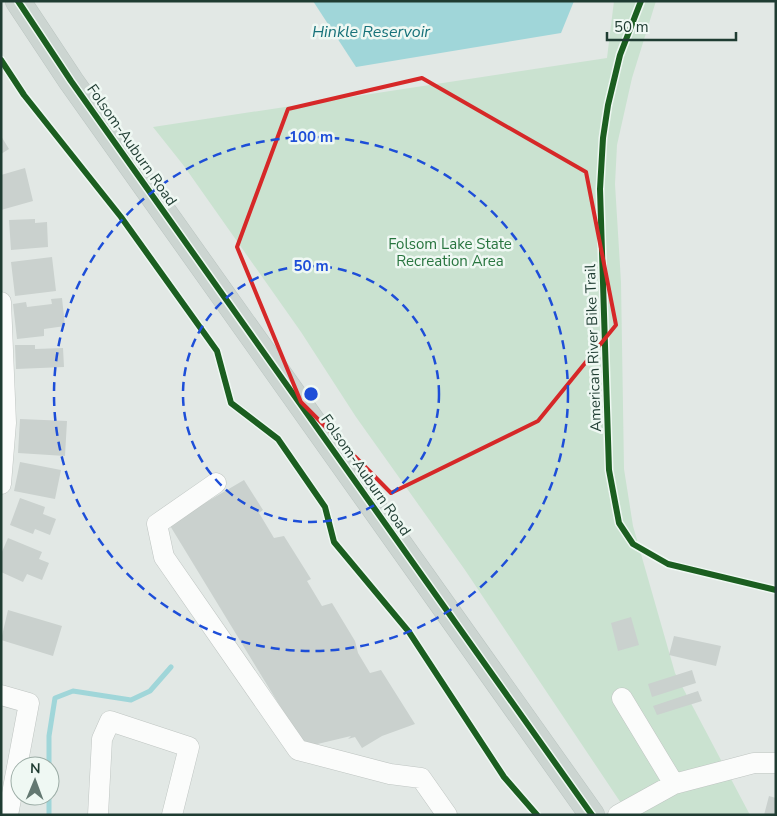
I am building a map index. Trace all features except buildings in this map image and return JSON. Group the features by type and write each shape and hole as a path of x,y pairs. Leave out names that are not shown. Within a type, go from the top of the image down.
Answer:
{"main road":[{"name":"Folsom-Auburn Road","path":"18,1 83,98 592,815"}],"street":[{"path":"1,302 6,423 1,484"},
{"path":"216,483 157,524 164,557 292,742 298,750 390,774 421,778 447,815"},
{"path":"1,695 28,704 9,771 8,815"},
{"path":"622,698 674,784"},
{"path":"98,815 102,739 110,721 189,747 172,815"},
{"path":"618,815 674,784 754,763 776,763"}],"highlighted area":[{"path":"422,78 586,172 616,325 538,421 391,493 301,402 237,247 288,109"}],"green space":[{"name":"Folsom Lake State Recreation Area","path":"614,1 656,1 632,78 617,145 615,184 621,282 624,469 633,526 675,673 750,815 629,815 465,570 356,417 301,332 184,166 153,127 607,58"}],"water":[{"name":"Hinkle Reservoir","path":"313,1 574,1 561,33 356,67"}],"waterway":[{"path":"49,756 49,736 55,698 73,691 131,700 150,691 171,667"},
{"path":"49,806 49,815"}],"cycle path":[{"path":"18,1 71,81 592,815"},
{"name":"American River Bike Trail","path":"641,1 620,55 608,105 603,138 600,189 609,470 619,523 633,544 668,564 776,590"},
{"path":"1,60 24,95 121,217 217,351 231,403 278,439 325,507 334,542 409,632 504,777 537,815"}]}
